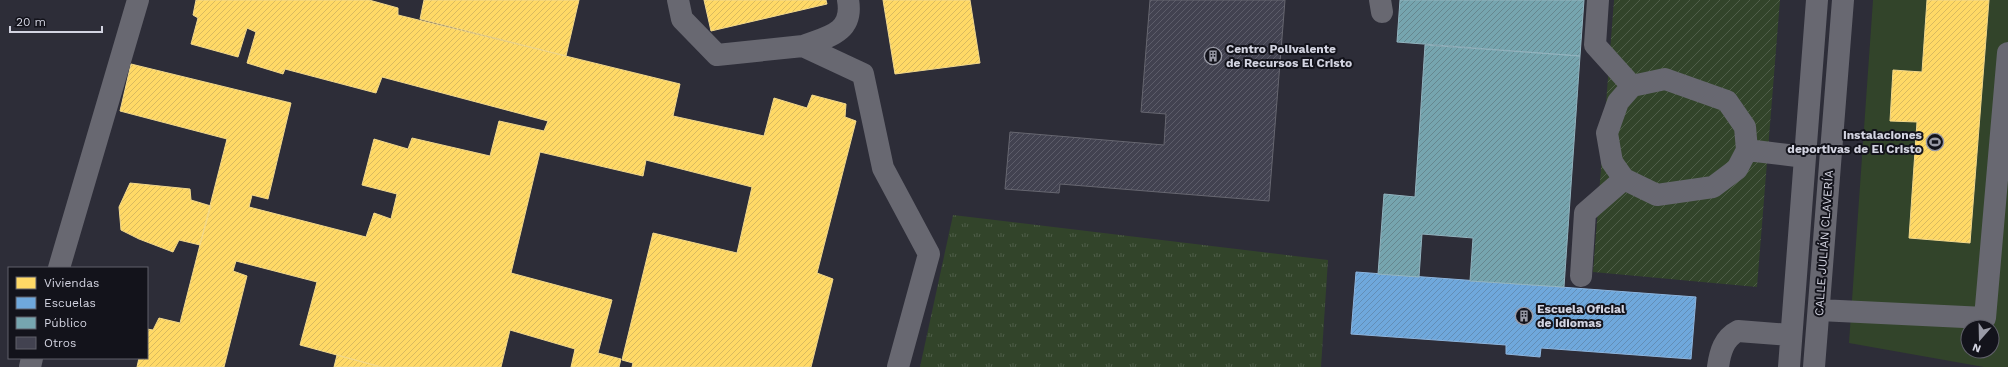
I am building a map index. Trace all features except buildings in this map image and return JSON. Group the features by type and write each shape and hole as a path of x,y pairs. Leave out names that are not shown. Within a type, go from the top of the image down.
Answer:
{"street":[{"path":"59,267 138,0"},
{"path":"678,0 682,19 717,55 803,46 836,34 846,23 850,11 848,0"},
{"path":"1598,0 1595,45 1632,86"},
{"name":"CALLE JULIÁN CLAVERÍA","path":"1789,367 1817,0"},
{"name":"CALLE JULIÁN CLAVERÍA","path":"1814,367 1843,0"},
{"path":"803,46 863,74 884,168 929,254 898,367"},
{"path":"1819,310 1985,318 2008,53"},
{"path":"1665,79 1726,101 1745,127 1747,150 1737,169 1713,187 1657,195 1624,179 1612,162 1607,133 1618,102 1632,86 1665,79"},
{"path":"1747,150 1805,157"},
{"path":"1581,276 1585,213 1624,179"},
{"path":"1718,367 1721,351 1726,340 1738,331 1792,335"}],"green space":[{"path":"1614,0 1780,0 1757,287 1593,272"},
{"name":"Instalaciones deportivas de El Cristo","path":"1873,0 2008,0 2008,367 1984,367 1849,343"},
{"path":"953,215 1328,260 1321,367 920,367"}],"place":[{"name":"Centro Polivalente de Recursos El Cristo","path":"1213,56"},
{"name":"Instalaciones deportivas de El Cristo","path":"1935,142"},
{"name":"Escuela Oficial de Idiomas","path":"1524,316"}]}
